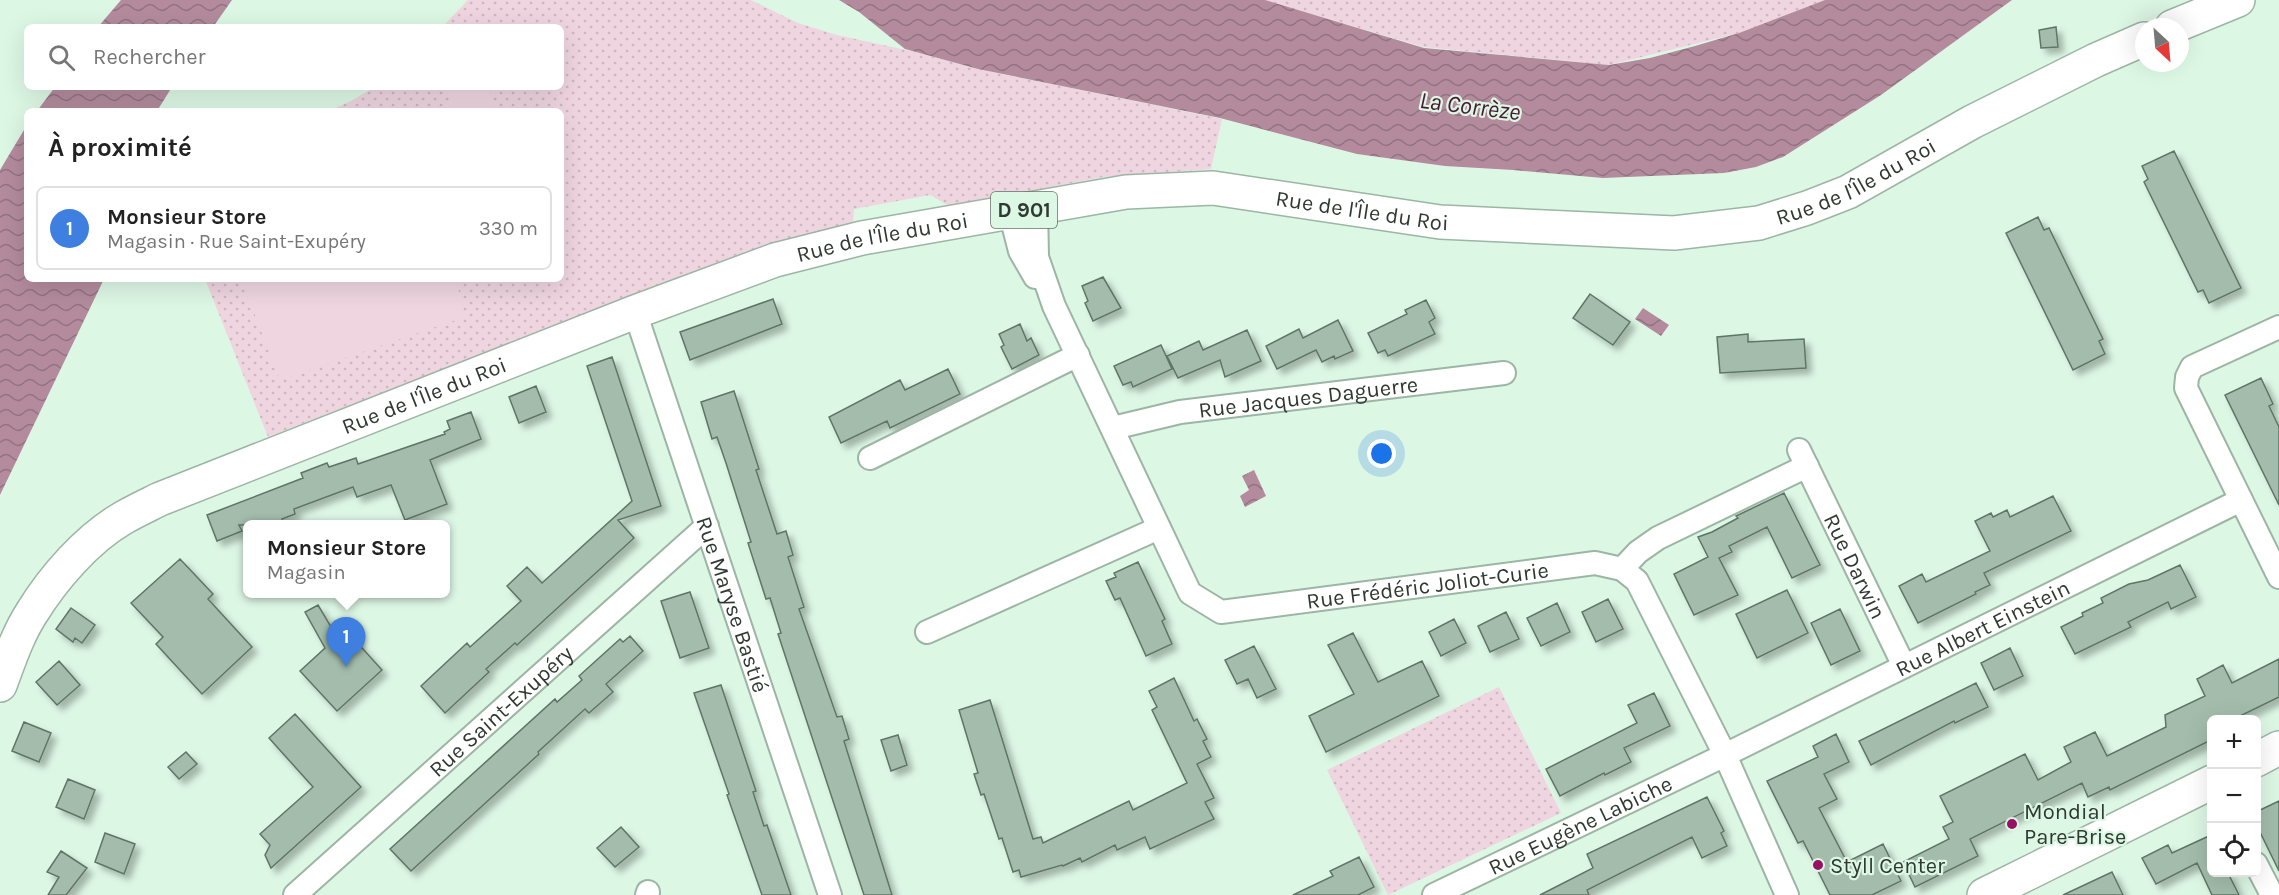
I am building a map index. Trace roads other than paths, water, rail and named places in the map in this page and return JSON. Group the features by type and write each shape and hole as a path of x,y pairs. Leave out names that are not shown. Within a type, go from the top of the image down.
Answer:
{"main road":[{"path":"2189,20 2238,0"},
{"name":"Rue de l'Île du Roi","path":"0,685 19,637 31,614 48,590 90,544 122,519 160,499 635,312 775,260 862,238 1126,192 1214,188 1440,222 1674,233 1759,223 1848,192 2029,93 2135,43"},
{"path":"2261,757 2279,748"},
{"path":"1984,895 2207,784"}],"street":[{"name":"Rue Frédéric Joliot-Curie","path":"1023,210 1054,306 1190,593 1221,612 1595,563 1622,569"},
{"name":"Rue Maryse Bastié","path":"635,312 830,895"},
{"path":"2279,327 2193,367 2187,377 2186,388 2279,578"},
{"path":"870,458 1078,355"},
{"name":"Rue Jacques Daguerre","path":"1113,428 1180,412 1504,374"},
{"name":"Rue Darwin","path":"1622,569 1638,552 1658,538 1803,458 1905,666"},
{"name":"Rue Albert Einstein","path":"1725,755 2241,500"},
{"name":"Rue Saint-Exupéry","path":"295,895 707,526"},
{"path":"927,632 1159,528"},
{"path":"1622,569 1637,581 1725,755 1787,895"},
{"name":"Rue Eugène Labiche","path":"1434,895 1725,755"},
{"path":"2261,874 2272,895"}],"water":[{"path":"121,0 232,0 215,24 101,24"},
{"name":"La Corrèze","path":"839,0 1265,0 1424,48 1609,65 1650,58 1739,33 1825,0 2012,0 1881,95 1783,157 1756,167 1724,173 1603,178 1445,166 1357,154 1220,118 978,69 905,49 859,12"},
{"path":"53,90 170,90 159,108 39,108"},
{"path":"24,130 24,282 103,282 0,495 0,170"},
{"path":"1643,308 1669,325 1661,336 1635,319"},
{"path":"1254,470 1266,496 1245,507 1240,496 1249,490 1242,476"}],"place":[{"name":"Monsieur Store","path":"346,667"},
{"name":"Mondial Pare-Brise","path":"2012,824"},
{"name":"Styll Center","path":"1818,865"}]}
